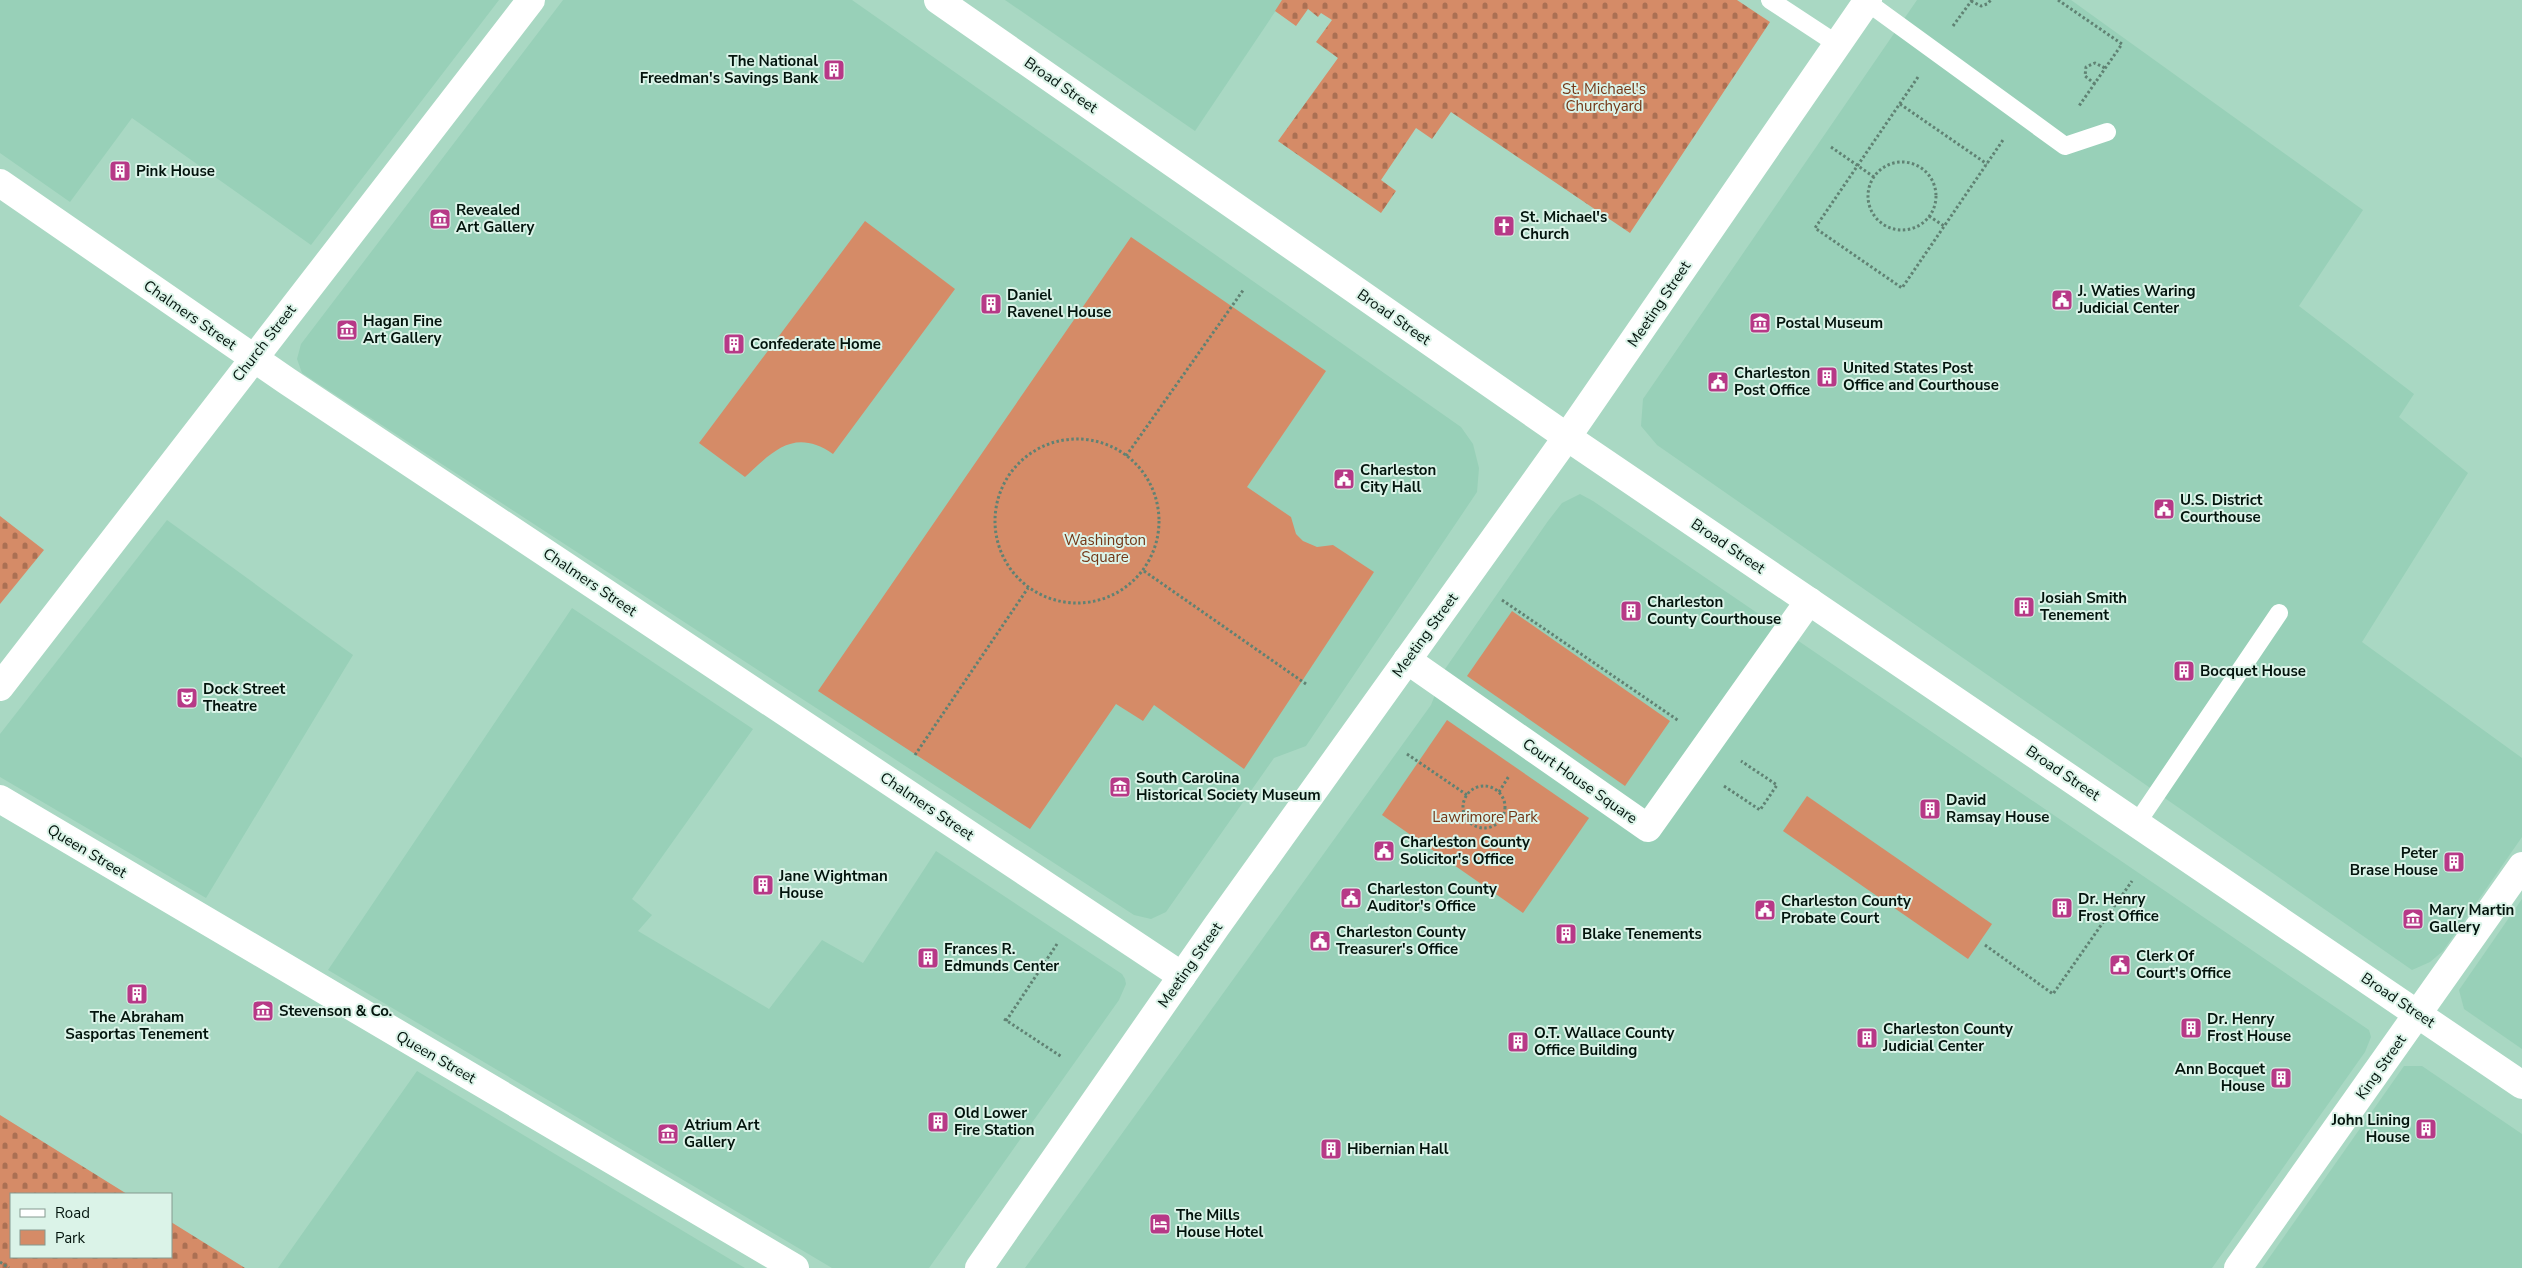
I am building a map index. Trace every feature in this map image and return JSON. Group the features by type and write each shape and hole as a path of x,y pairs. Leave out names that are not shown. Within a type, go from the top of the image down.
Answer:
{"street":[{"name":"Church Street","path":"0,687 252,358 531,0"},
{"name":"Broad Street","path":"938,0 1567,437 2522,1085"},
{"name":"Meeting Street","path":"979,1268 1182,976 1567,437 1867,1"},
{"name":"Chalmers Street","path":"0,183 252,358 1182,976"},
{"name":"Court House Square","path":"1407,660 1648,828 1809,601"},
{"name":"Queen Street","path":"0,799 795,1268"},
{"name":"King Street","path":"2238,1268 2522,866"}],"lane":[{"path":"1770,0 1837,44"},
{"path":"1867,1 2066,146 2107,132"},
{"path":"2136,823 2279,613"}],"path":[{"path":"1949,33 1971,0 1981,6 1991,0"},
{"path":"2058,0 2122,44 2075,111"},
{"path":"2095,84 2085,76 2086,67 2095,63 2105,68"},
{"path":"1921,74 1815,228 1902,288 2006,136"},
{"path":"1900,104 1987,164"},
{"path":"1831,147 1874,177"},
{"path":"1903,162 1914,164 1924,170 1931,178 1935,189 1936,200 1929,216 1917,226 1907,229 1896,229 1877,219 1870,203 1869,188 1874,177 1882,169 1892,164 1903,162"},
{"path":"1929,216 1944,226"},
{"path":"1126,456 1244,289"},
{"path":"1062,439 1090,440 1115,448 1126,456 1137,464 1152,486 1159,512 1158,539 1144,570 1130,584 1108,598 1082,604 1054,600 1028,588 1009,569 997,544 994,516 1000,489 1014,466 1036,448 1062,439"},
{"path":"1144,570 1306,684"},
{"path":"915,756 1028,588"},
{"path":"1502,600 1686,726"},
{"path":"1407,754 1467,795"},
{"path":"1717,781 1760,810 1777,786 1735,756"},
{"path":"1479,787 1493,788 1499,792 1505,803 1503,817 1500,822 1494,826 1480,828 1469,822 1463,808 1467,795 1479,787"},
{"path":"1984,945 2054,994 2132,881"},
{"path":"1057,944 1005,1019 1062,1057"},
{"path":"0,1262 9,1268"}],"shaded area":[{"path":"0,0 499,0 311,245 132,118 70,202 0,153"},
{"path":"563,0 852,0 1461,427 1473,444 1479,468 1477,492 1306,746 1274,758 1166,912 1151,919 1134,915 302,373 297,359 301,344"},
{"path":"1005,0 1283,0 1195,131"},
{"path":"1917,0 2071,0 2363,210 2299,306 2414,394 2399,417 2468,473 2362,642 2522,758 2522,837 2443,951 2430,962 2412,970 1657,445 1641,426 1643,399"},
{"path":"1580,494 1593,501 2369,1030 2371,1037 2365,1052 2212,1268 1025,1268 1431,705 1445,669 1548,521 1562,503"},
{"name":"Dock Street Theatre","path":"167,520 353,655 206,898 0,777 0,734"},
{"path":"572,608 753,729 632,899 652,915 638,931 769,1009 822,940 863,963 936,851 1122,974 1125,979 1126,984 1119,1000 929,1268 832,1268 328,970"},
{"path":"2522,899 2522,1049 2464,1009 2459,990"},
{"path":"2404,1066 2422,1066 2522,1134 2522,1268 2262,1268"},
{"path":"417,1071 733,1261 745,1268 278,1268"}],"green space":[{"name":"St. Michael's Churchyard","path":"1282,0 1737,0 1770,22 1630,233 1451,112 1432,139 1416,128 1381,180 1396,191 1381,213 1278,141 1338,58 1316,42 1332,20 1321,13 1318,17 1308,9 1296,26 1275,11"},
{"path":"865,221 955,289 833,454 819,446 796,443 776,451 745,477 699,443"},
{"name":"Washington Square","path":"1131,237 1326,371 1247,487 1291,517 1296,534 1303,541 1317,547 1333,545 1374,572 1244,769 1154,705 1143,721 1116,704 1030,829 818,691"},
{"path":"0,516 44,550 0,604"},
{"path":"1512,611 1670,721 1625,786 1467,676"},
{"name":"Lawrimore Park","path":"1447,720 1589,818 1523,913 1382,815"},
{"path":"1807,796 1992,924 1968,959 1783,831"},
{"path":"0,1115 125,1193 10,1193 10,1258 172,1258 172,1223 245,1268 0,1268"}],"place":[{"name":"The National Freedman's Savings Bank","path":"834,70"},
{"name":"Pink House","path":"120,171"},
{"name":"Revealed Art Gallery","path":"440,219"},
{"name":"St. Michael's Church","path":"1504,226"},
{"name":"J. Waties Waring Judicial Center","path":"2062,300"},
{"name":"Daniel Ravenel House","path":"991,304"},
{"name":"Postal Museum","path":"1760,323"},
{"name":"Hagan Fine Art Gallery","path":"347,330"},
{"name":"Confederate Home","path":"734,344"},
{"name":"United States Post Office and Courthouse","path":"1827,377"},
{"name":"Charleston Post Office","path":"1718,382"},
{"name":"Charleston City Hall","path":"1344,479"},
{"name":"U.S. District Courthouse","path":"2164,509"},
{"name":"Josiah Smith Tenement","path":"2024,607"},
{"name":"Charleston County Courthouse","path":"1631,611"},
{"name":"Bocquet House","path":"2184,671"},
{"name":"Dock Street Theatre","path":"187,698"},
{"name":"South Carolina Historical Society Museum","path":"1120,787"},
{"name":"David Ramsay House","path":"1930,809"},
{"name":"Charleston County Solicitor's Office","path":"1384,851"},
{"name":"Peter Brase House","path":"2454,862"},
{"name":"Jane Wightman House","path":"763,885"},
{"name":"Charleston County Auditor's Office","path":"1351,898"},
{"name":"Dr. Henry Frost Office","path":"2062,908"},
{"name":"Charleston County Probate Court","path":"1765,910"},
{"name":"Mary Martin Gallery","path":"2413,919"},
{"name":"Blake Tenements","path":"1566,934"},
{"name":"Charleston County Treasurer's Office","path":"1320,941"},
{"name":"Frances R. Edmunds Center","path":"928,958"},
{"name":"Clerk Of Court's Office","path":"2120,965"},
{"name":"The Abraham Sasportas Tenement","path":"137,994"},
{"name":"Stevenson & Co.","path":"263,1011"},
{"name":"Dr. Henry Frost House","path":"2191,1028"},
{"name":"Charleston County Judicial Center","path":"1867,1038"},
{"name":"O.T. Wallace County Office Building","path":"1518,1042"},
{"name":"Ann Bocquet House","path":"2281,1078"},
{"name":"Old Lower Fire Station","path":"938,1122"},
{"name":"John Lining House","path":"2426,1129"},
{"name":"Atrium Art Gallery","path":"668,1134"},
{"name":"Hibernian Hall","path":"1331,1149"},
{"name":"The Mills House Hotel","path":"1160,1224"}]}
